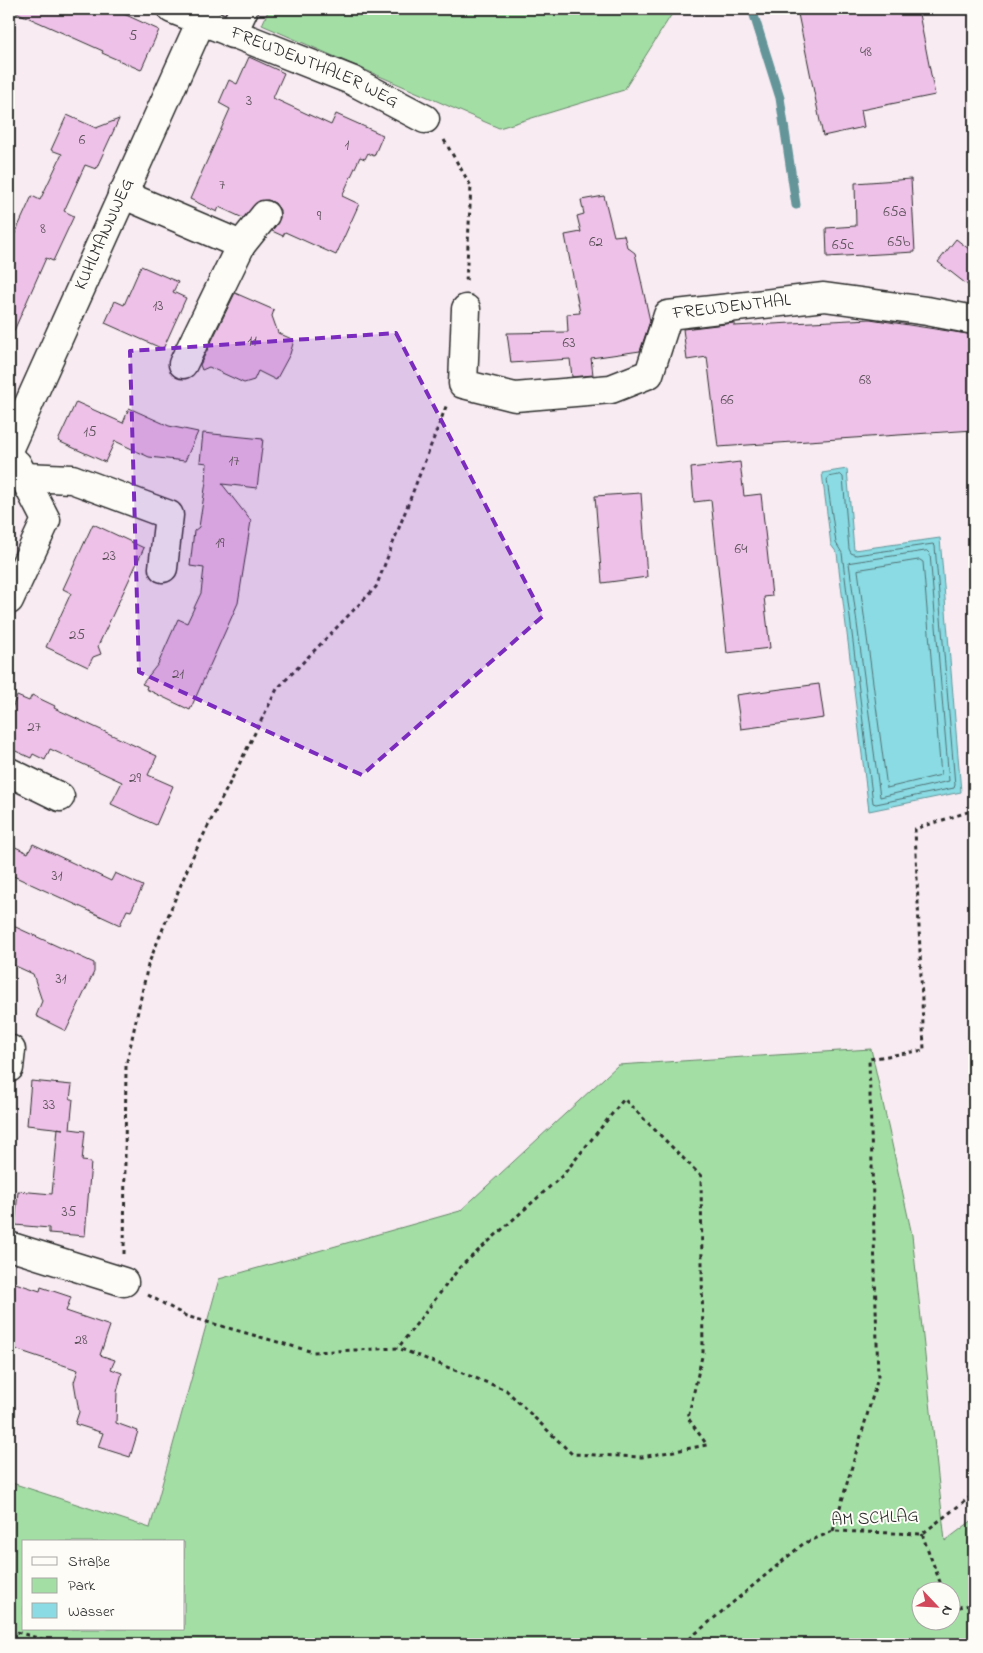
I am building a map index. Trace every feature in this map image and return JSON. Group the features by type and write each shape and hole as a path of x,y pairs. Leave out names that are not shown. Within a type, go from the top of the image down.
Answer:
{"street":[{"name":"FREUDENTHALER WEG","path":"172,9 351,80 425,118"},
{"path":"232,34 244,9"},
{"name":"KUHLMANNWEG","path":"9,600 46,520 9,449 201,21"},
{"path":"122,194 241,245"},
{"path":"183,364 241,245 265,215"},
{"name":"FREUDENTHAL","path":"462,384 515,397 611,389 649,374 668,315 824,297 928,311 974,320"},
{"path":"462,384 466,309"},
{"path":"24,478 72,479 169,515 163,568"},
{"path":"9,772 60,796"},
{"path":"9,1246 124,1282"}],"path":[{"path":"425,118 448,144 471,186 466,250 466,309"},
{"path":"398,1348 460,1267 563,1174 624,1100 701,1176 703,1352 688,1418 707,1445 642,1457 572,1454 506,1390 398,1348 312,1352 186,1316 124,1282 126,1066 148,965 192,860 277,689 376,588 446,405 462,384"},
{"path":"833,1531 878,1378 869,1059 924,1050 915,829 974,810"},
{"name":"AM SCHLAG","path":"682,1644 803,1544 833,1531 922,1534 974,1494"},
{"path":"922,1534 939,1580"},
{"path":"960,1608 974,1604"},
{"path":"9,1630 60,1644"}],"highlighted area":[{"path":"396,333 543,616 362,775 139,672 130,351"}],"green space":[{"path":"269,9 675,9 624,90 499,128 262,25"},
{"path":"871,1049 912,1235 945,1541 974,1519 974,1644 9,1644 9,1482 150,1528 219,1279 460,1211 618,1065"}],"water":[{"path":"847,469 854,550 940,538 961,792 869,811 837,553 831,545 822,473"}],"building":[{"path":"9,9 113,9 159,30 141,70"},
{"path":"797,9 918,9 935,95 861,110 864,127 823,136"},
{"path":"249,57 284,73 273,98 331,125 336,114 383,135 374,156 368,153 365,159 360,157 342,196 359,204 336,255 285,232 283,236 272,231 280,218 280,210 275,203 268,200 259,201 243,218 219,207 217,212 190,199 230,109 219,103 229,80 237,84"},
{"path":"67,115 96,128 119,119 96,169 85,165 64,211 74,216 53,261 46,258 9,342 9,240 12,240 32,196 40,200 62,154 51,150"},
{"path":"911,179 915,252 827,257 826,228 856,226 855,183"},
{"path":"604,196 614,236 624,235 627,247 635,253 650,321 640,351 591,358 593,375 572,377 570,359 511,363 507,333 568,332 567,314 580,313 565,235 581,232 577,216 584,214 581,200"},
{"path":"956,239 974,253 974,290 938,262"},
{"path":"141,266 178,282 173,292 186,298 163,349 105,323 115,301 124,305"},
{"path":"235,293 274,310 272,316 278,333 294,340 290,354 276,380 258,371 254,380 244,383 209,367 202,370 200,365"},
{"path":"870,319 974,335 974,430 718,447 707,357 687,360 683,329 734,323 734,326"},
{"path":"76,402 123,423 129,408 169,426 198,432 185,461 149,457 115,441 105,462 58,441"},
{"path":"203,433 263,439 257,488 222,484 251,521 238,603 190,710 146,689 147,686 142,684 158,664 178,619 187,623 201,593 204,568 190,566 194,531 199,527 206,482 207,463 200,462"},
{"path":"740,462 744,496 761,494 772,596 764,597 770,648 727,653 711,500 694,502 691,468"},
{"path":"641,493 647,577 602,583 595,496"},
{"path":"93,524 144,548 98,646 101,654 93,657 88,667 46,647 71,593 63,589"},
{"path":"819,684 824,718 741,729 736,695"},
{"path":"32,695 55,706 54,708 157,756 148,775 173,786 156,825 111,804 122,782 50,749 45,760 33,754 31,758 9,748 9,715 17,696 29,701"},
{"path":"9,844 28,853 33,844 111,881 115,873 143,886 131,911 127,910 120,925 9,874"},
{"path":"9,924 94,963 94,972 66,1031 36,1016 42,1001 33,974 9,963"},
{"path":"31,1081 72,1085 70,1099 73,1099 70,1129 85,1131 82,1161 91,1162 85,1236 49,1233 49,1228 15,1225 18,1191 52,1194 58,1128 27,1125"},
{"path":"9,1281 40,1291 41,1287 71,1297 66,1311 110,1326 100,1355 115,1360 111,1369 122,1373 117,1392 116,1423 138,1431 130,1457 98,1447 103,1433 75,1424 79,1412 74,1382 78,1370 9,1347"}],"waterway":[{"path":"752,9 780,98 796,205"}]}
